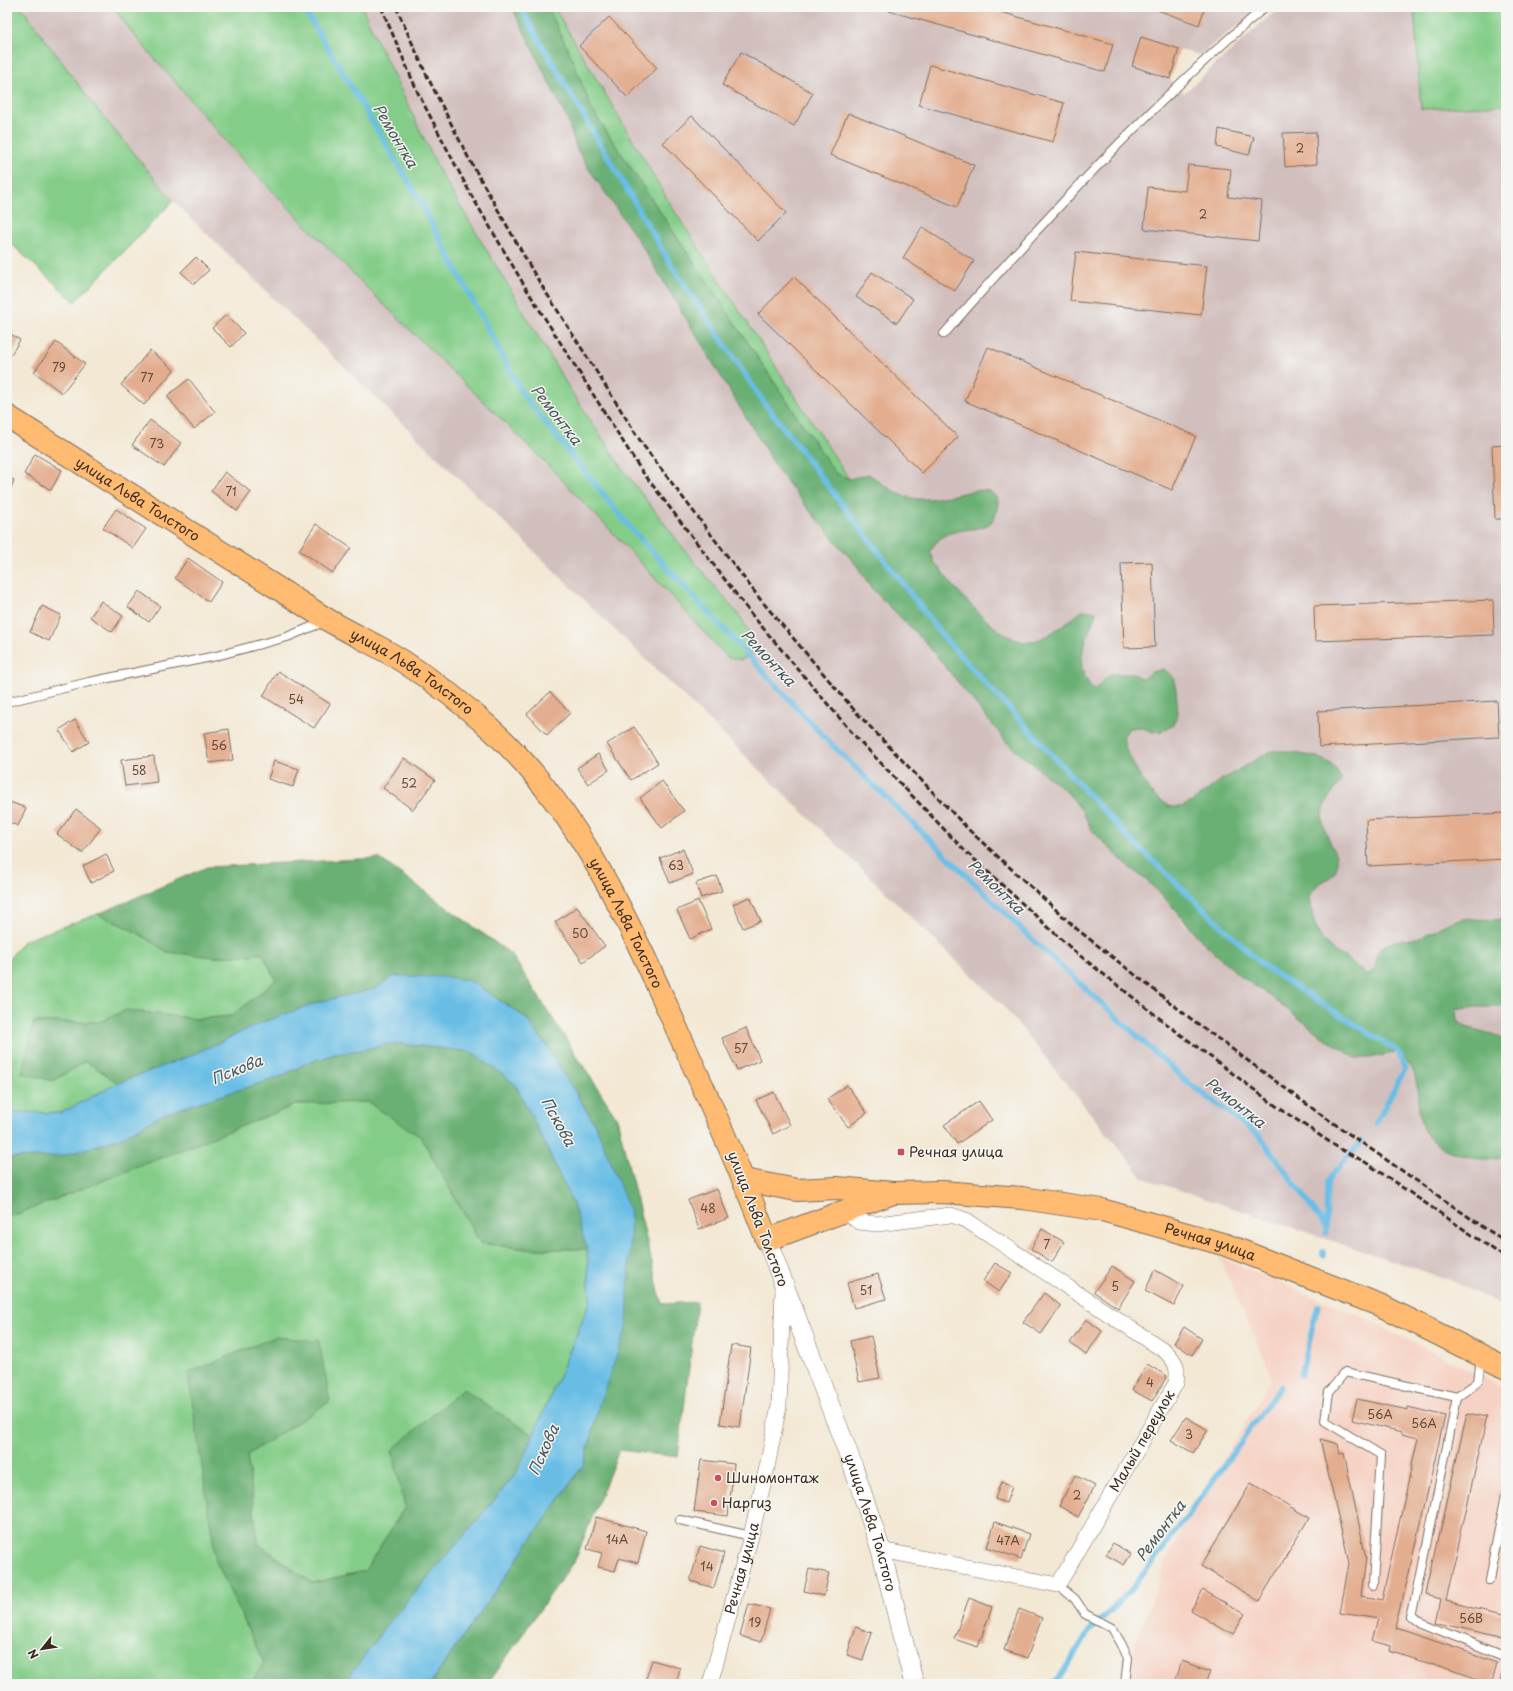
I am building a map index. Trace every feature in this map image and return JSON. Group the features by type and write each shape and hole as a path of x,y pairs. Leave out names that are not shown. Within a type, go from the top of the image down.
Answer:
{"main road":[{"name":"улица Льва Толстого","path":"7,416 328,620 404,662 456,700 493,731 538,779 575,831 609,885 667,1007 744,1180 767,1240"},
{"path":"744,1180 797,1190 837,1188 893,1193"},
{"name":"Речная улица","path":"893,1193 942,1192 1014,1197 1102,1210 1226,1245 1382,1306 1506,1368"},
{"path":"767,1240 893,1193"}],"street":[{"name":"Малый переулок","path":"845,1211 859,1222 877,1224 951,1215 966,1220 1165,1351 1177,1366 1176,1384 1058,1585"},
{"name":"улица Льва Толстого","path":"767,1240 853,1466 881,1550 914,1684"},
{"name":"Речная улица","path":"710,1684 751,1536 779,1406 784,1285"},
{"path":"881,1550 1058,1585"}],"lane":[{"path":"944,334 1028,238 1114,148 1177,86 1265,7"},
{"path":"7,702 89,682 216,656 287,637 328,620"},
{"path":"1481,1356 1478,1382 1457,1397 1412,1619 1506,1657"},
{"path":"1373,1584 1381,1455 1325,1421 1329,1392 1345,1372 1457,1397"},
{"path":"1489,1580 1506,1494"},
{"path":"680,1520 751,1536"},
{"path":"1058,1585 1076,1599 1085,1614 1112,1628 1121,1642 1128,1658 1124,1684"},
{"path":"1504,1684 1506,1674"}],"shaded area":[{"path":"21,7 113,7 134,35 245,163 371,292 537,454 616,536 728,658 742,619 687,553 624,471 569,388 440,172 362,7 512,7 568,121 577,149 589,169 640,243 778,470 809,510 857,566 872,589 926,643 1000,735 1026,760 1068,793 1083,812 1091,829 1099,839 1162,895 1184,923 1240,976 1270,996 1327,1040 1356,1058 1368,1058 1399,1052 1411,1069 1418,1091 1419,1114 1489,1160 1506,1156 1506,1308 1450,1280 1143,1178 1005,1008 173,201 93,104"},
{"path":"554,7 1260,7 1200,55 1179,50 1170,79 1184,93 1275,11 1288,7 1414,7 1421,109 1506,105 1506,1122 1283,972 849,479 672,207"},
{"path":"1219,1257 1360,1316 1506,1389 1506,1684 1120,1684 1171,1549 1272,1378"}],"green space":[{"path":"7,7 21,7 93,104 173,201 75,302 7,240"},
{"path":"113,7 362,7 440,172 569,388 624,471 687,553 742,619 757,652 741,660 728,658 616,536 537,454 371,292 245,163 134,35"},
{"path":"512,7 548,7 574,63 592,110 835,473 849,479 869,474 899,494 917,499 939,498 985,490 990,491 998,499 997,511 989,524 982,527 945,535 930,551 934,562 979,614 1008,636 1021,641 1034,641 1047,636 1084,610 1096,612 1085,642 1082,661 1083,670 1087,680 1094,690 1110,674 1133,674 1143,679 1152,672 1164,669 1173,677 1176,690 1178,714 1173,725 1163,731 1152,732 1141,727 1129,728 1123,737 1126,749 1137,771 1150,791 1159,800 1170,807 1181,807 1192,802 1221,780 1271,751 1283,751 1317,757 1328,762 1337,770 1341,781 1327,801 1322,814 1325,829 1336,855 1337,864 1335,872 1317,886 1310,894 1311,909 1317,930 1325,943 1332,950 1349,960 1362,972 1368,975 1376,968 1376,957 1379,950 1384,945 1417,938 1457,920 1495,920 1506,918 1506,1005 1503,1007 1467,1007 1456,1009 1457,1020 1466,1027 1495,1035 1506,1042 1506,1156 1493,1159 1474,1158 1455,1153 1439,1146 1429,1137 1423,1128 1420,1118 1416,1082 1412,1069 1399,1052 1368,1058 1356,1058 1327,1040 1270,996 1240,976 1201,940 1162,895 1145,879 1130,868 1099,838 1091,829 1083,812 1068,793 1009,745 926,643 872,589 857,566 809,510 778,470 640,243 589,169 577,149 568,121"},
{"path":"548,7 554,7 672,207 849,479 835,473 592,110 574,63"},
{"path":"1414,7 1506,7 1506,105 1421,109"},
{"path":"379,858 511,954 617,1118 662,1304 697,1302 678,1457 619,1450 576,1558 488,1684 430,1684 584,1464 599,1405 596,1126 546,1045 525,1017 470,981 394,976 375,989 319,1002 263,1022 193,1055 118,1083 86,1061 53,1081 22,1073 34,1022 99,1022 126,1010 197,1019 232,1016 276,980 263,954 216,957 167,952 138,933 98,914 207,867"},
{"path":"98,914 138,933 167,952 216,957 263,954 276,980 233,1016 197,1019 126,1010 99,1022 34,1022 53,1081 86,1061 118,1083 61,1113 7,1112 7,962 23,941"},
{"path":"394,1043 472,1052 515,1084 573,1204 587,1249 527,1249 480,1243 421,1137 368,1102 298,1104 7,1217 7,1158 62,1156 118,1139 166,1113 280,1077 307,1063 336,1054"},
{"path":"368,1102 421,1137 480,1243 527,1249 587,1249 590,1301 534,1436 463,1389 393,1450 405,1507 365,1571 312,1583 258,1544 247,1455 330,1401 275,1337 216,1561 264,1663 250,1684 7,1684 7,1217 298,1104"},
{"path":"275,1337 319,1341 330,1401 247,1455 258,1544 312,1583 365,1571 405,1507 392,1450 463,1389 534,1436 516,1474 388,1623 344,1684 250,1684 264,1663 216,1561 188,1373"}],"water":[{"name":"Пскова","path":"394,976 447,977 470,981 525,1017 546,1045 596,1126 631,1214 627,1327 599,1405 584,1464 430,1684 344,1684 388,1623 516,1474 561,1372 590,1301 587,1249 573,1204 515,1084 472,1052 394,1043 336,1054 307,1063 280,1077 166,1113 118,1139 62,1156 7,1158 7,1112 61,1113 118,1083 192,1055 263,1022 319,1002 375,989"}],"building":[{"path":"890,7 983,7 1113,44 1105,72 889,11"},
{"path":"1149,7 1205,7 1199,25"},
{"path":"609,17 657,68 627,97 579,46"},
{"path":"1141,37 1179,49 1170,79 1132,66"},
{"path":"741,52 813,93 794,126 722,85"},
{"path":"930,65 1064,103 1053,142 919,105"},
{"path":"848,113 974,165 957,207 830,155"},
{"path":"692,116 786,213 758,241 663,143"},
{"path":"1219,129 1254,137 1249,155 1217,147"},
{"path":"1316,132 1317,164 1285,167 1283,133"},
{"path":"1188,165 1231,169 1228,197 1262,201 1258,241 1144,229 1148,187 1185,191"},
{"path":"922,227 974,261 955,291 903,258"},
{"path":"1076,252 1207,266 1201,315 1070,301"},
{"path":"196,257 209,270 194,284 181,272"},
{"path":"872,272 913,299 897,323 856,297"},
{"path":"794,277 958,437 922,473 758,314"},
{"path":"226,315 244,333 231,347 212,328"},
{"path":"7,332 20,340 10,356 7,354"},
{"path":"56,342 85,364 62,393 34,372"},
{"path":"988,347 1196,436 1172,490 965,401"},
{"path":"150,350 174,370 144,405 121,385"},
{"path":"189,379 215,412 194,429 167,396"},
{"path":"150,420 181,443 164,467 132,445"},
{"path":"1506,445 1506,519 1495,519 1492,446"},
{"path":"35,454 62,470 51,490 24,474"},
{"path":"225,472 251,492 237,511 211,491"},
{"path":"7,477 14,480 7,496"},
{"path":"116,509 146,529 133,548 103,528"},
{"path":"316,524 351,548 333,573 299,550"},
{"path":"188,558 222,582 209,602 175,578"},
{"path":"1152,562 1155,647 1124,648 1121,563"},
{"path":"139,591 160,606 149,622 128,607"},
{"path":"1493,600 1494,635 1315,641 1314,606"},
{"path":"101,601 123,616 112,632 90,617"},
{"path":"42,606 61,615 49,641 30,632"},
{"path":"278,671 330,704 314,728 263,696"},
{"path":"550,692 570,713 547,735 527,714"},
{"path":"1497,701 1499,737 1319,747 1318,711"},
{"path":"75,720 89,742 73,752 59,730"},
{"path":"634,727 658,763 631,780 607,744"},
{"path":"229,729 233,760 209,763 204,733"},
{"path":"598,754 609,770 588,784 577,768"},
{"path":"154,756 157,782 125,786 121,760"},
{"path":"404,758 435,780 413,810 383,788"},
{"path":"274,761 299,769 293,787 268,779"},
{"path":"662,781 684,811 662,828 640,798"},
{"path":"7,801 26,808 18,826 7,821"},
{"path":"76,809 101,828 82,853 57,834"},
{"path":"1505,813 1506,859 1368,866 1366,820"},
{"path":"683,849 693,874 670,883 660,858"},
{"path":"106,854 114,871 91,883 83,866"},
{"path":"717,876 722,891 701,898 696,883"},
{"path":"750,897 761,921 743,928 733,904"},
{"path":"698,901 711,929 690,939 677,910"},
{"path":"577,907 605,946 583,962 555,922"},
{"path":"746,1028 760,1060 737,1070 722,1038"},
{"path":"847,1085 867,1113 848,1127 827,1099"},
{"path":"774,1092 790,1125 773,1134 756,1100"},
{"path":"979,1101 992,1120 957,1144 944,1125"},
{"path":"717,1189 729,1218 699,1229 688,1200"},
{"path":"1042,1229 1064,1242 1052,1262 1031,1249"},
{"path":"995,1263 1012,1273 999,1292 983,1281"},
{"path":"1112,1266 1135,1281 1118,1308 1094,1292"},
{"path":"1155,1270 1184,1286 1174,1306 1145,1291"},
{"path":"878,1274 886,1299 854,1308 847,1283"},
{"path":"1044,1293 1061,1306 1041,1334 1023,1322"},
{"path":"1086,1319 1102,1331 1086,1355 1070,1343"},
{"path":"1184,1327 1202,1339 1192,1355 1174,1343"},
{"path":"871,1336 880,1378 859,1382 850,1341"},
{"path":"731,1345 751,1348 740,1427 720,1424"},
{"path":"1147,1364 1167,1376 1152,1401 1132,1390"},
{"path":"1357,1399 1408,1410 1408,1407 1445,1416 1396,1628 1497,1662 1491,1684 1390,1651 1391,1646 1372,1641 1378,1619 1340,1613 1349,1563 1320,1439 1338,1444 1340,1454 1344,1453 1366,1558 1361,1596 1382,1600 1418,1438 1402,1434 1402,1432 1352,1420"},
{"path":"1467,1413 1487,1417 1446,1600 1506,1615 1506,1639 1436,1622 1441,1599 1426,1595"},
{"path":"1186,1417 1208,1430 1193,1453 1171,1440"},
{"path":"701,1460 734,1464 728,1516 694,1512"},
{"path":"1075,1475 1095,1486 1078,1517 1059,1506"},
{"path":"1001,1482 1012,1487 1006,1503 995,1499"},
{"path":"1251,1483 1309,1518 1259,1601 1201,1566"},
{"path":"596,1517 646,1531 638,1563 619,1558 615,1571 598,1567 602,1553 587,1549"},
{"path":"995,1522 1029,1534 1021,1559 987,1547"},
{"path":"1113,1543 1131,1554 1124,1565 1106,1555"},
{"path":"700,1546 724,1553 714,1588 690,1581"},
{"path":"809,1569 829,1573 824,1596 804,1591"},
{"path":"1203,1590 1245,1614 1233,1635 1191,1610"},
{"path":"969,1598 992,1607 978,1647 954,1639"},
{"path":"749,1604 770,1609 761,1642 740,1636"},
{"path":"1019,1609 1042,1618 1027,1658 1004,1650"},
{"path":"856,1627 872,1633 863,1660 847,1655"},
{"path":"652,1660 680,1668 676,1684 653,1684 645,1682"},
{"path":"1182,1661 1210,1671 1205,1684 1175,1683"}],"waterway":[{"name":"Ремонтка","path":"303,7 416,194 523,395 633,531 823,736 1033,940 1186,1081 1259,1135 1326,1227"},
{"path":"520,7 673,268 763,401 946,640 1129,838 1266,968 1399,1052 1405,1069 1376,1123"},
{"path":"1326,1233 1327,1181 1361,1142"},
{"name":"Ремонтка","path":"1301,1375 1318,1305"},
{"name":"Ремонтка","path":"1053,1684 1058,1680 1088,1633 1131,1590 1198,1502 1280,1387"}],"railway":[{"path":"381,7 418,93 470,193 527,290 641,470 752,615 854,735 962,848 1074,951 1172,1028 1276,1106 1340,1149 1365,1162 1506,1258"},
{"path":"396,7 427,76 468,157 535,275 643,445 760,599 855,711 970,831 1078,930 1190,1018 1316,1111 1486,1229 1506,1241"}],"place":[{"name":"Речная улица","path":"901,1152"},
{"name":"Шиномонтаж","path":"718,1478"},
{"name":"Наргиз","path":"714,1503"}]}
